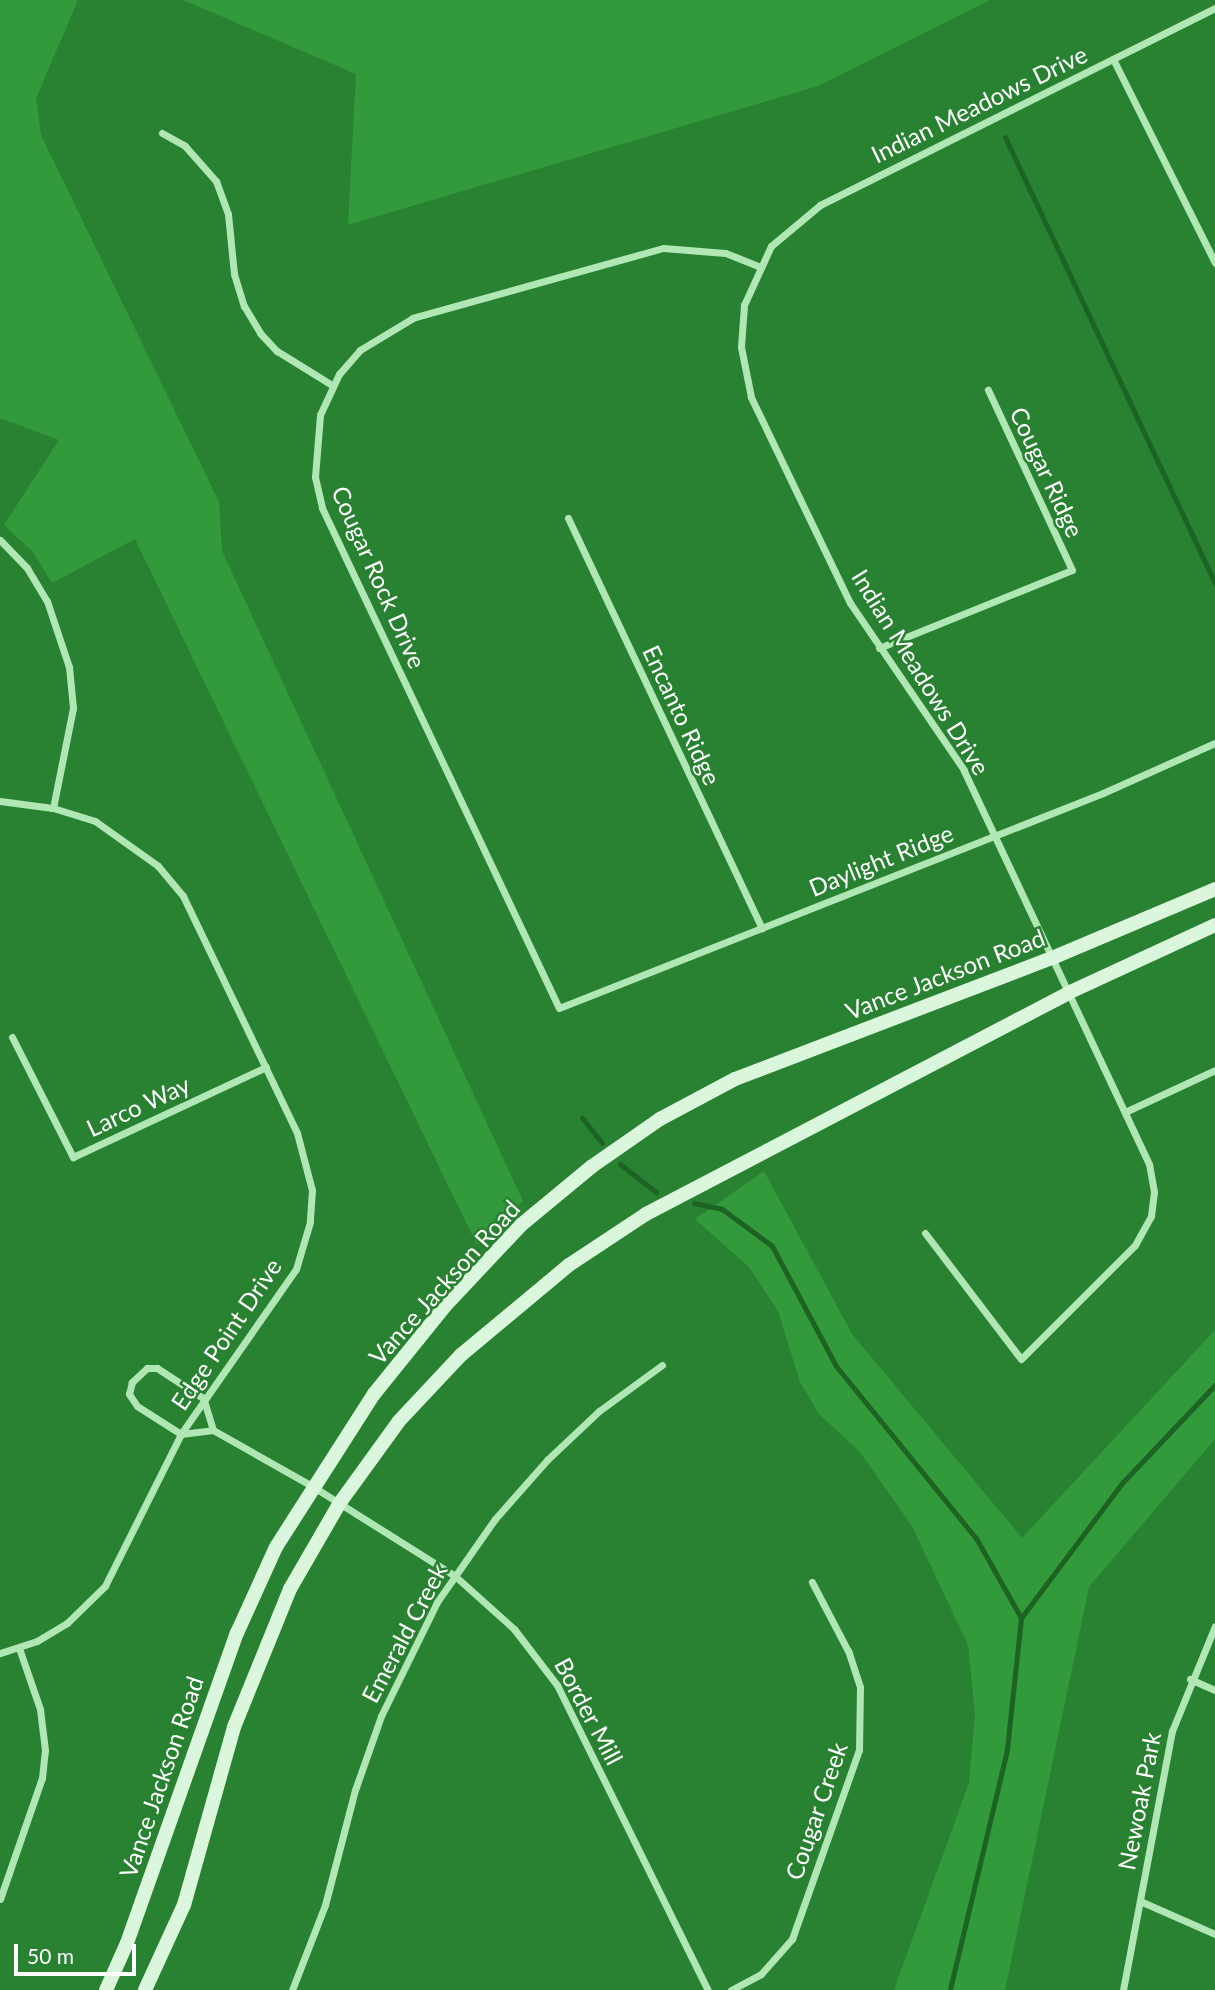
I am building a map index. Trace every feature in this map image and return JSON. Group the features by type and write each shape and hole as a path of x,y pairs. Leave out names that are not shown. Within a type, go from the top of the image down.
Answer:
{"main road":[{"name":"Vance Jackson Road","path":"106,1990 237,1633 276,1547 312,1486 374,1394 445,1306 521,1225 591,1167 660,1119 735,1079 1052,958 1215,889"},
{"path":"145,1990 188,1894 234,1727 259,1658 289,1589 339,1504 399,1421 461,1355 569,1265 646,1214 1068,993 1215,925"}],"street":[{"name":"Indian Meadows Drive","path":"925,1233 1021,1359 1135,1245 1151,1216 1154,1192 1149,1164 952,750 879,648 836,576 751,397 741,347 741,324 758,266 785,230 820,205 1215,8"},
{"path":"1113,60 1214,257"},
{"path":"162,133 185,146 216,181 228,214 234,274 244,306 260,333 277,351 332,385"},
{"name":"Cougar Rock Drive","path":"559,1008 322,508 314,446 332,385 360,350 413,318 636,252 700,248 758,266"},
{"name":"Cougar Ridge","path":"879,648 1072,570 988,390"},
{"name":"Encanto Ridge","path":"568,518 762,928"},
{"path":"0,540 27,568 47,601 69,667 73,708 53,808"},
{"name":"Daylight Ridge","path":"559,1008 995,836 1215,743"},
{"name":"Edge Point Drive","path":"0,801 53,808 95,821 124,838 158,866 183,896 266,1067 307,1159 310,1222 296,1269 203,1398 181,1434 105,1586 68,1623 19,1648 0,1653"},
{"name":"Larco Way","path":"12,1037 73,1157 266,1067"},
{"path":"1125,1112 1215,1070"},
{"name":"Emerald Creek","path":"292,1990 325,1905 355,1790 381,1716 416,1642 455,1576 495,1519 547,1460 599,1411 662,1365"},
{"path":"147,1368 157,1368 203,1398 213,1430 181,1434 137,1406 129,1394 132,1382 147,1368"},
{"name":"Border Mill","path":"213,1430 312,1486 455,1576 514,1629 557,1685 708,1990"},
{"name":"Cougar Creek","path":"731,1990 761,1974 792,1939 859,1750 860,1687 848,1651 812,1581"},
{"name":"Newoak Park","path":"1123,1990 1156,1799 1190,1679 1215,1626"},
{"path":"0,1899 42,1777 45,1750 40,1709 19,1648"},
{"path":"1190,1679 1215,1690"},
{"path":"1140,1901 1215,1934"}],"green space":[{"path":"0,0 78,0 36,98 41,135 219,502 222,551 523,1201 477,1245 135,539 52,583 33,552 4,525 59,440 0,418"},
{"path":"183,0 990,0 818,86 348,225 356,74"},
{"path":"764,1171 852,1334 1022,1538 1215,1330 1215,1439 1089,1587 1005,1990 894,1990 969,1783 975,1714 968,1645 912,1526 859,1451 819,1414 800,1382 778,1311 749,1267 695,1219"}],"waterway":[{"path":"1005,137 1215,584"},
{"path":"582,1118 602,1143"},
{"path":"620,1164 656,1192"},
{"path":"694,1203 722,1209 772,1246 836,1366 976,1538 1021,1618 1007,1750 950,1990"},
{"path":"1021,1618 1122,1483 1215,1385"}]}
